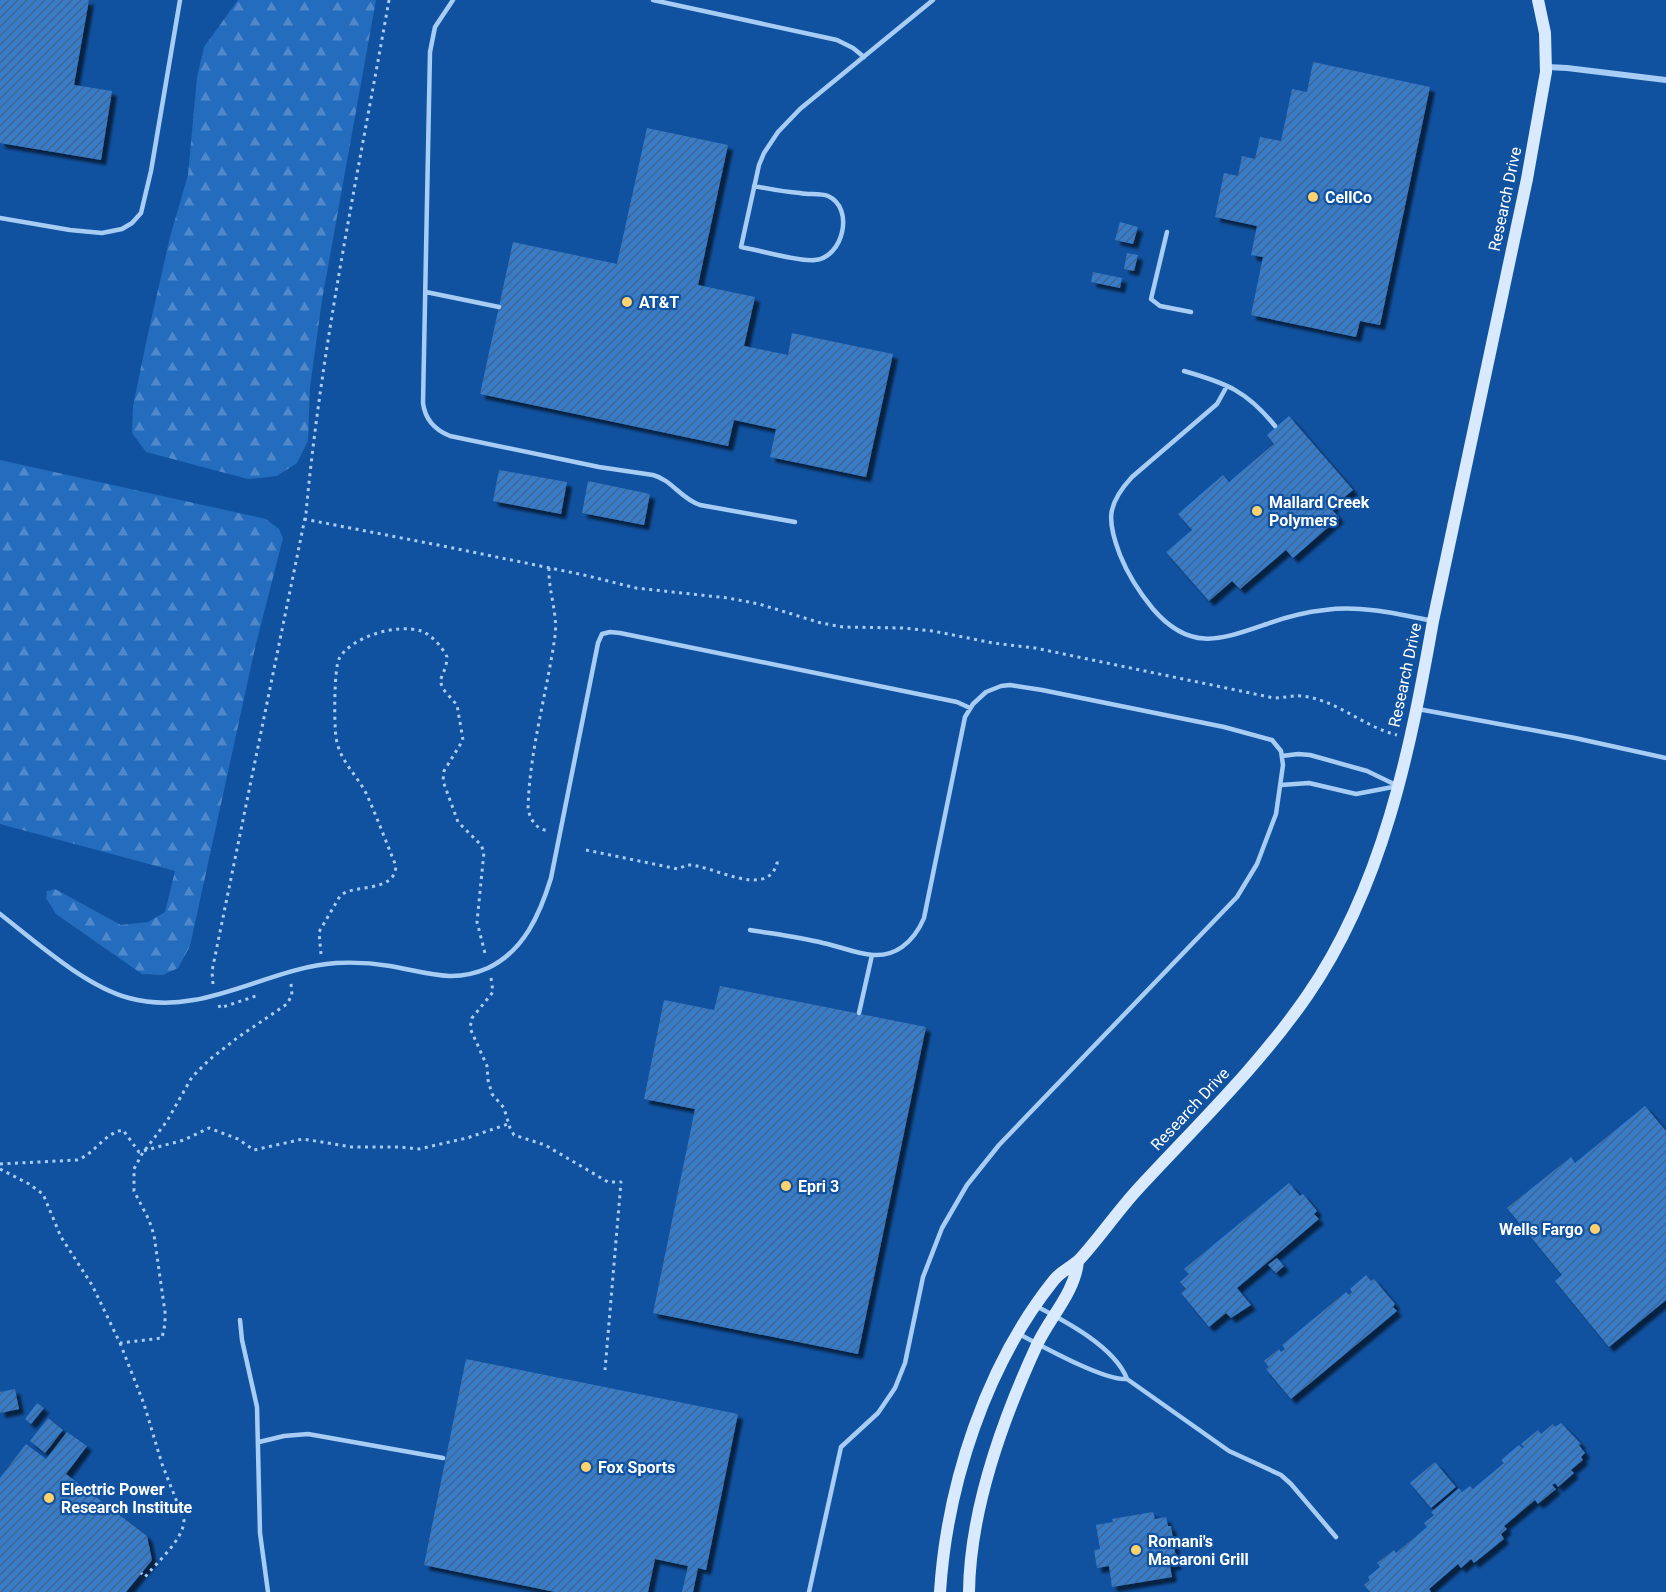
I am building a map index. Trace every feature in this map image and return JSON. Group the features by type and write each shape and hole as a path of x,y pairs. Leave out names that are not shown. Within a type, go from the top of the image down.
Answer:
{"street":[{"name":"Research Drive","path":"940,1592 945,1544 956,1486 970,1438 998,1372 1018,1334 1060,1273 1078,1261 1121,1207 1255,1063 1308,994 1338,944 1364,891 1384,836 1416,708 1527,179 1547,67 1545,33 1538,0"},
{"path":"1547,67 1666,80"},
{"name":"Research Drive","path":"969,1592 984,1491 1000,1437 1038,1344 1073,1282 1078,1261"}],"lane":[{"path":"0,218 102,233 122,229 132,223 141,213 151,171 180,0"},
{"path":"453,0 435,27 429,52 423,403 428,419 442,432 588,464 653,475 662,478 689,501 700,505 795,522"},
{"path":"653,0 837,40 864,57"},
{"path":"754,186 829,197 838,206 843,223 839,243 828,256 815,261 741,247 754,186 764,153 778,132 800,109 933,0"},
{"path":"1167,232 1151,299 1160,306 1191,312"},
{"path":"426,292 499,307"},
{"path":"1184,371 1227,386 1255,402 1275,426"},
{"path":"1227,386 1217,404 1131,477 1121,488 1111,506 1110,525 1124,564 1141,595 1163,620 1185,635 1209,640 1325,610 1360,609 1433,621"},
{"path":"0,914 88,979 115,994 142,1001 171,1003 202,1000 297,970 334,963 374,963 448,977 465,976 489,968 515,948 531,928 546,893 598,643 605,632 620,633 957,702 970,708"},
{"path":"750,930 881,956 897,950 914,937 922,922 962,725 970,708 986,692 1001,686 1010,685 1042,690 1265,737 1275,742 1282,756 1281,785 1276,813 1264,850 1237,897 999,1145 967,1185 952,1209 942,1228 924,1278 905,1364 896,1388 878,1413 841,1447 809,1592"},
{"path":"1416,708 1666,758"},
{"path":"1282,756 1310,755 1367,771 1398,786"},
{"path":"1281,785 1309,783 1356,794 1398,786"},
{"path":"859,1013 872,955"},
{"path":"1036,1306 1071,1323 1101,1348 1122,1370 1127,1379 1216,1443 1281,1475 1298,1491 1336,1537"},
{"path":"240,1320 242,1340 257,1407 260,1533 268,1592"},
{"path":"1018,1334 1100,1373 1116,1379 1127,1379"},
{"path":"259,1442 284,1436 308,1434 443,1458"}],"path":[{"path":"214,987 212,971 304,519 325,357 389,0"},
{"path":"304,519 549,568 636,588 728,597 843,627 933,631 993,643 1035,648 1274,698 1302,696 1340,708 1382,731 1409,738"},
{"path":"549,568 555,634 528,810 538,827 560,832"},
{"path":"321,956 319,932 340,896 345,892 381,884 392,878 396,870 366,793 345,763 338,746 335,727 338,660 348,646 362,638 385,632 415,630 427,634 447,657 440,681 443,689 457,705 463,740 444,771 443,781 458,822 481,845 484,852 477,922 486,956"},
{"path":"586,850 678,869 688,865 753,879 766,876 779,863"},
{"path":"491,979 493,992 472,1018 470,1028 488,1066 489,1088 504,1108 514,1135 545,1145 608,1182 621,1182 604,1370"},
{"path":"120,1343 158,1340 164,1335 165,1312 154,1235 133,1184 135,1169 145,1150 160,1132 188,1083 199,1069 237,1038 287,1004 292,994 292,984 283,987"},
{"path":"219,1006 220,1008 264,993"},
{"path":"0,1164 77,1160 87,1156 106,1138 121,1130 127,1132 137,1152 184,1140 209,1128 238,1139 254,1150 303,1139 352,1147 419,1149 467,1138 509,1124"},
{"path":"0,1169 43,1194 56,1227 92,1285 120,1343 144,1404 162,1464 184,1520 180,1536 145,1577 141,1573"}],"green space":[{"path":"238,0 376,0 322,300 310,387 308,441 297,463 277,476 248,479 146,452 132,433 133,406 147,338 170,237 188,175 197,77 204,47"},
{"path":"0,460 266,519 279,529 283,538 255,648 190,946 178,968 163,975 142,974 56,914 46,898 47,891 55,889 121,925 148,922 165,912 175,871 0,824"}],"building":[{"path":"0,0 89,0 74,85 112,91 101,160 0,143"},
{"name":"CellCo","path":"1313,62 1430,87 1380,325 1360,321 1356,337 1251,315 1263,257 1251,255 1257,226 1215,217 1224,173 1238,176 1242,156 1255,159 1260,137 1281,141 1292,89 1307,92"},
{"name":"AT&T","path":"647,128 728,145 698,285 755,297 744,346 788,355 792,333 893,354 866,477 770,457 776,429 734,420 728,446 480,394 513,242 617,264"},
{"path":"1120,222 1138,227 1133,244 1115,240"},
{"path":"1127,253 1138,255 1134,271 1124,269"},
{"path":"1093,272 1122,278 1120,288 1091,282"},
{"name":"Mallard Creek Polymers","path":"1289,416 1353,490 1331,508 1339,518 1293,558 1286,550 1240,589 1232,581 1209,601 1166,552 1192,530 1178,514 1223,475 1229,482 1274,444 1267,435"},
{"path":"499,470 567,482 561,514 493,501"},
{"path":"588,481 650,494 644,525 582,513"},
{"name":"Epri 3","path":"720,986 926,1027 858,1354 653,1313 695,1109 644,1099 664,1000 714,1010"},
{"name":"Wells Fargo","path":"1645,1106 1666,1131 1666,1300 1609,1347 1555,1281 1562,1275 1507,1208 1571,1157 1575,1163"},
{"path":"1289,1183 1300,1196 1303,1194 1317,1211 1314,1214 1319,1219 1237,1288 1251,1305 1231,1318 1226,1313 1209,1327 1181,1293 1186,1289 1180,1282 1189,1274 1184,1269"},
{"path":"1277,1258 1284,1266 1276,1273 1268,1265"},
{"path":"1366,1275 1371,1281 1374,1279 1395,1304 1393,1307 1397,1311 1291,1399 1266,1369 1269,1367 1264,1361 1279,1349 1281,1352 1285,1349 1282,1345 1346,1292 1349,1295 1352,1292 1350,1289"},
{"name":"Fox Sports","path":"466,1359 738,1414 706,1570 698,1568 693,1592 682,1592 688,1566 655,1559 648,1592 555,1592 424,1565"},
{"path":"15,1389 19,1409 0,1413 0,1392"},
{"path":"37,1403 44,1408 31,1424 25,1419"},
{"path":"48,1418 63,1430 45,1453 30,1441"},
{"path":"1561,1423 1581,1444 1579,1445 1585,1453 1581,1457 1583,1460 1571,1470 1574,1473 1558,1487 1555,1483 1552,1485 1556,1489 1538,1504 1535,1500 1504,1526 1507,1529 1501,1534 1504,1539 1474,1563 1471,1559 1461,1568 1458,1564 1429,1589 1431,1592 1370,1592 1364,1585 1370,1580 1368,1577 1380,1567 1377,1563 1394,1550 1396,1553 1427,1527 1424,1523 1434,1515 1431,1512 1459,1488 1462,1492 1470,1486 1473,1489 1504,1463 1501,1460 1519,1445 1524,1447 1521,1444 1538,1430 1541,1434 1553,1424 1555,1427"},
{"name":"Electric Power Research Institute","path":"67,1432 87,1446 66,1474 147,1536 152,1560 126,1592 0,1592 0,1478 26,1444 46,1459"},
{"path":"1435,1462 1456,1487 1431,1508 1410,1483"},
{"name":"Romani's Macaroni Grill","path":"1153,1512 1155,1519 1166,1517 1168,1526 1171,1526 1177,1564 1170,1566 1172,1577 1112,1587 1109,1566 1097,1568 1094,1550 1100,1549 1096,1525 1113,1522 1112,1519"}],"place":[{"name":"CellCo","path":"1313,197"},
{"name":"AT&T","path":"627,302"},
{"name":"Mallard Creek Polymers","path":"1257,511"},
{"name":"Epri 3","path":"786,1186"},
{"name":"Wells Fargo","path":"1595,1229"},
{"name":"Fox Sports","path":"586,1467"},
{"name":"Electric Power Research Institute","path":"49,1498"},
{"name":"Romani's Macaroni Grill","path":"1136,1550"}]}
